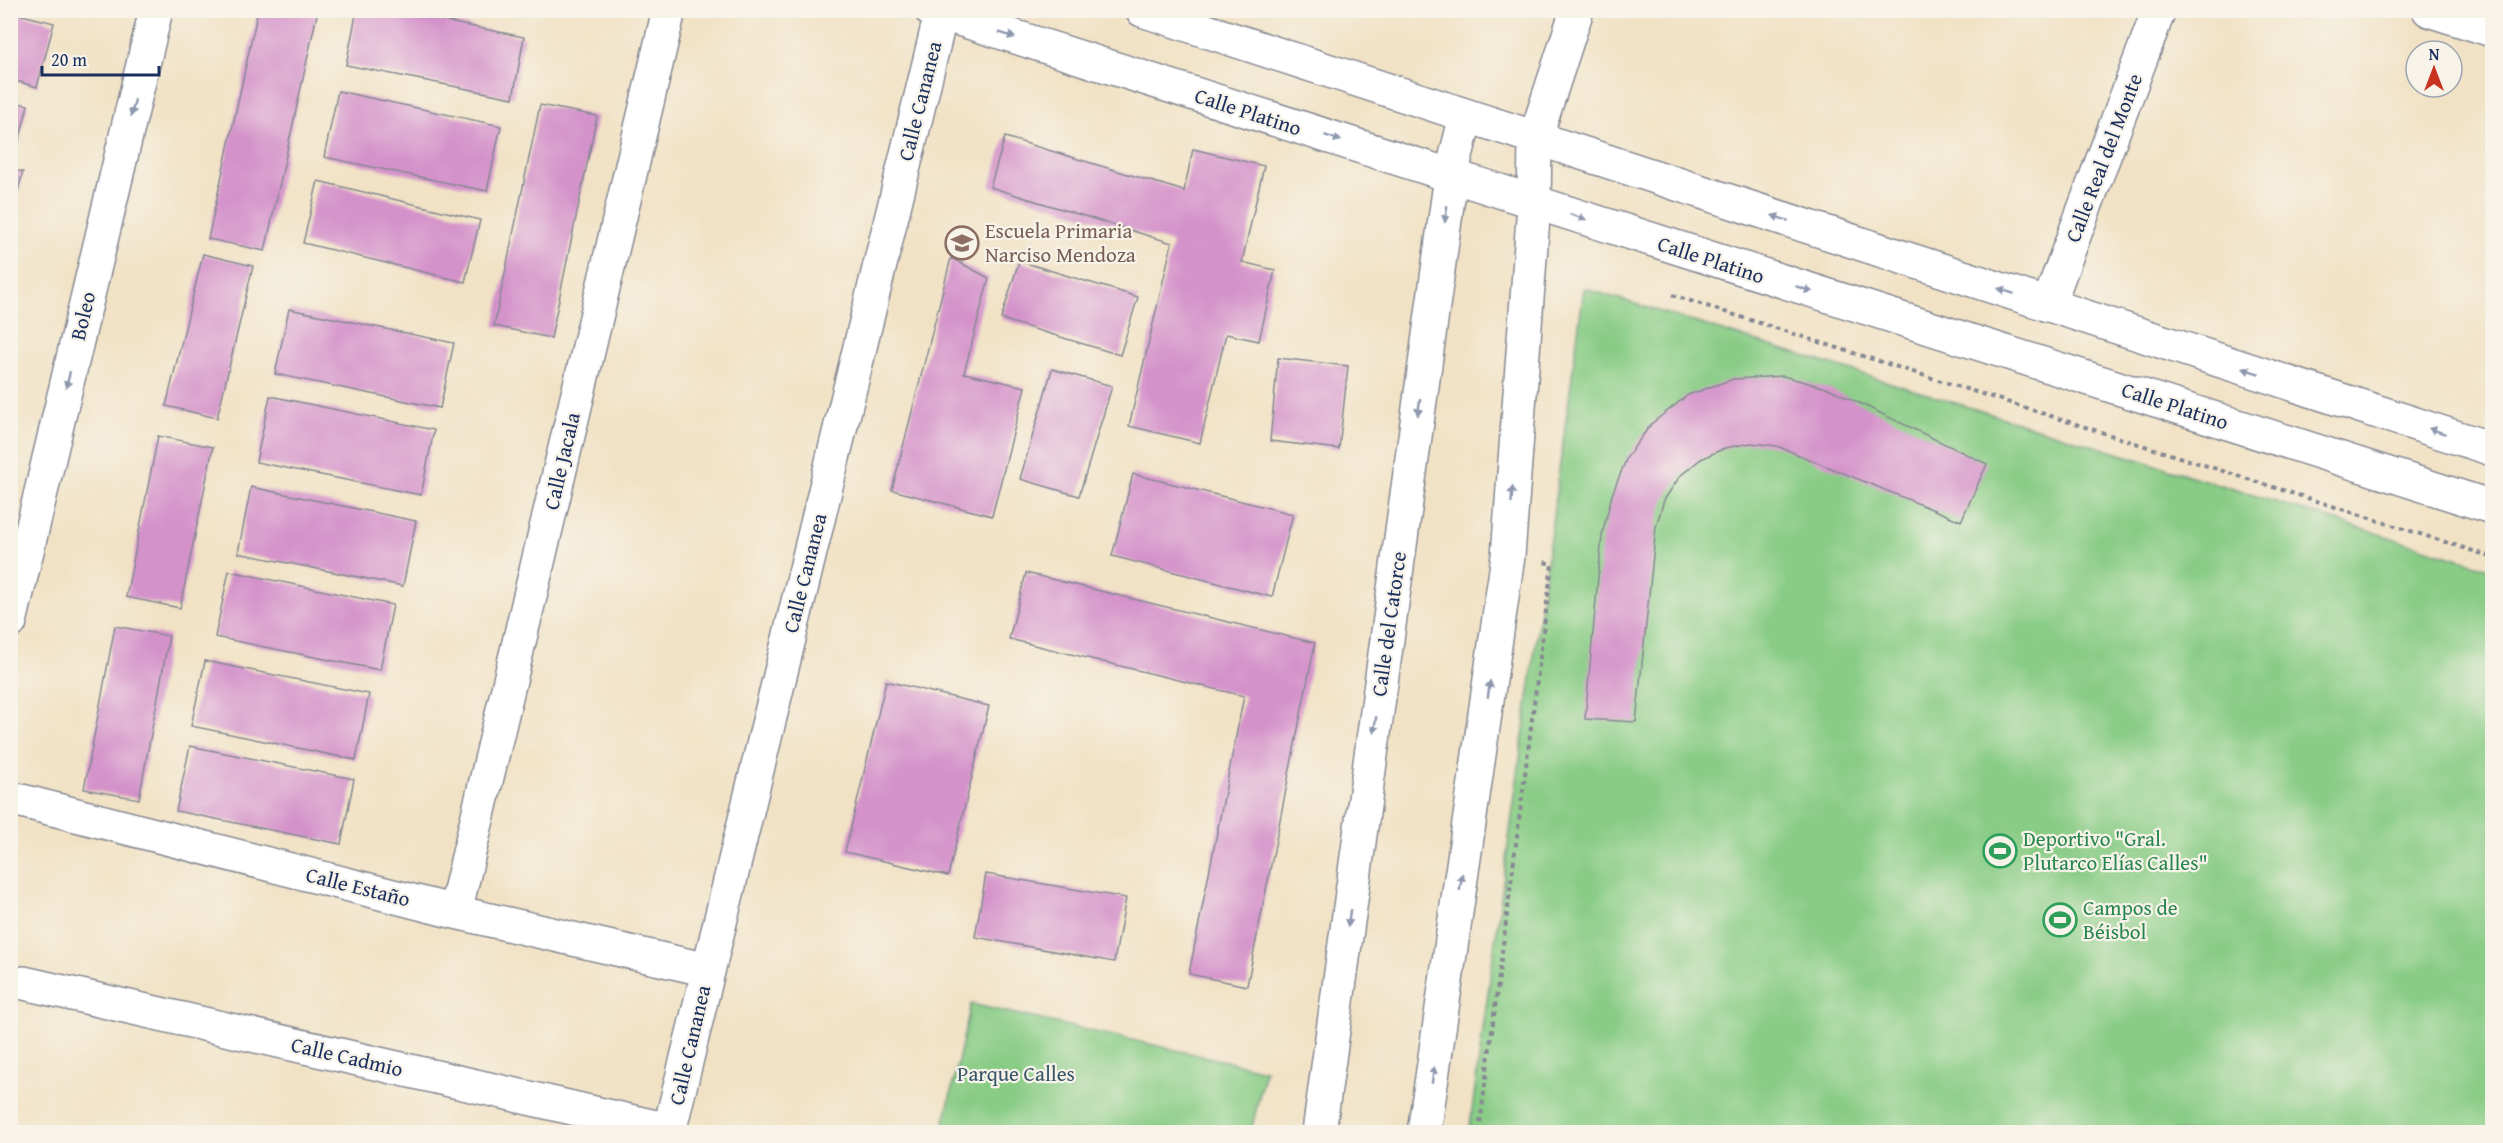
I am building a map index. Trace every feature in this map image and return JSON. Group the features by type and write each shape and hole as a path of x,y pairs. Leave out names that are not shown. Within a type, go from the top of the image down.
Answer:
{"street":[{"name":"Boleo","path":"10,622 156,10"},
{"name":"Calle Jacala","path":"455,912 669,10"},
{"path":"1142,10 2493,449"},
{"path":"1424,1132 1508,556 1534,204 1535,139 1577,10"},
{"name":"Calle Real del Monte","path":"2049,305 2159,10"},
{"path":"2429,10 2493,30"},
{"name":"Calle Platino","path":"936,12 2493,507"},
{"name":"Calle Cananea","path":"669,1131 936,12"},
{"name":"Calle del Catorce","path":"1319,1132 1451,176 1466,116"},
{"name":"Calle Estaño","path":"10,798 455,912 708,970"},
{"name":"Calle Cadmio","path":"24,983 669,1131"}],"path":[{"path":"1672,295 2493,557"},
{"path":"1479,1132 1552,564 1508,556"}],"green space":[{"name":"Campos de Béisbol","path":"1584,288 2492,569 2492,1132 1469,1132"},
{"name":"Parque Calles","path":"971,1004 1265,1070 1251,1132 942,1132"}],"building":[{"path":"258,10 318,10 265,251 208,239"},
{"path":"357,10 388,10 524,37 513,98 346,65"},
{"path":"10,12 54,23 37,87 16,81 11,98"},
{"path":"338,91 501,126 487,191 324,157"},
{"path":"10,101 28,105 12,170 23,172 11,216"},
{"path":"540,105 597,116 551,338 494,326"},
{"path":"1005,137 1184,191 1193,149 1264,166 1242,262 1275,270 1259,341 1226,334 1200,443 1129,426 1172,243 990,187"},
{"path":"318,181 480,220 465,282 303,243"},
{"path":"203,254 253,266 217,418 166,406"},
{"path":"951,258 989,278 964,373 1025,387 992,516 892,490"},
{"path":"1019,261 1138,297 1120,355 1001,319"},
{"path":"289,309 454,343 440,408 275,374"},
{"path":"1278,358 1348,366 1339,449 1270,441"},
{"path":"1052,369 1112,386 1079,496 1020,479"},
{"path":"1783,376 1830,389 1987,464 1961,521 1777,446 1751,443 1725,448 1701,459 1680,476 1664,500 1656,527 1636,722 1585,719 1602,535 1612,495 1627,457 1651,424 1688,395 1733,379"},
{"path":"270,396 434,430 421,495 256,462"},
{"path":"158,436 213,447 180,608 126,597"},
{"path":"1133,474 1293,514 1272,597 1112,556"},
{"path":"251,487 416,521 403,586 238,553"},
{"path":"229,571 393,605 380,670 215,637"},
{"path":"1026,573 1315,643 1247,986 1189,974 1244,696 1009,639"},
{"path":"115,626 169,636 139,799 84,789"},
{"path":"205,661 369,694 356,760 191,726"},
{"path":"886,681 989,706 948,876 845,852"},
{"path":"190,746 354,779 341,844 176,811"},
{"path":"986,874 1126,898 1114,962 975,937"}],"place":[{"name":"Escuela Primaria Narciso Mendoza","path":"962,243"},
{"name":"Deportivo \"Gral. Plutarco Elías Calles\"","path":"2000,851"},
{"name":"Campos de Béisbol","path":"2060,920"}]}
